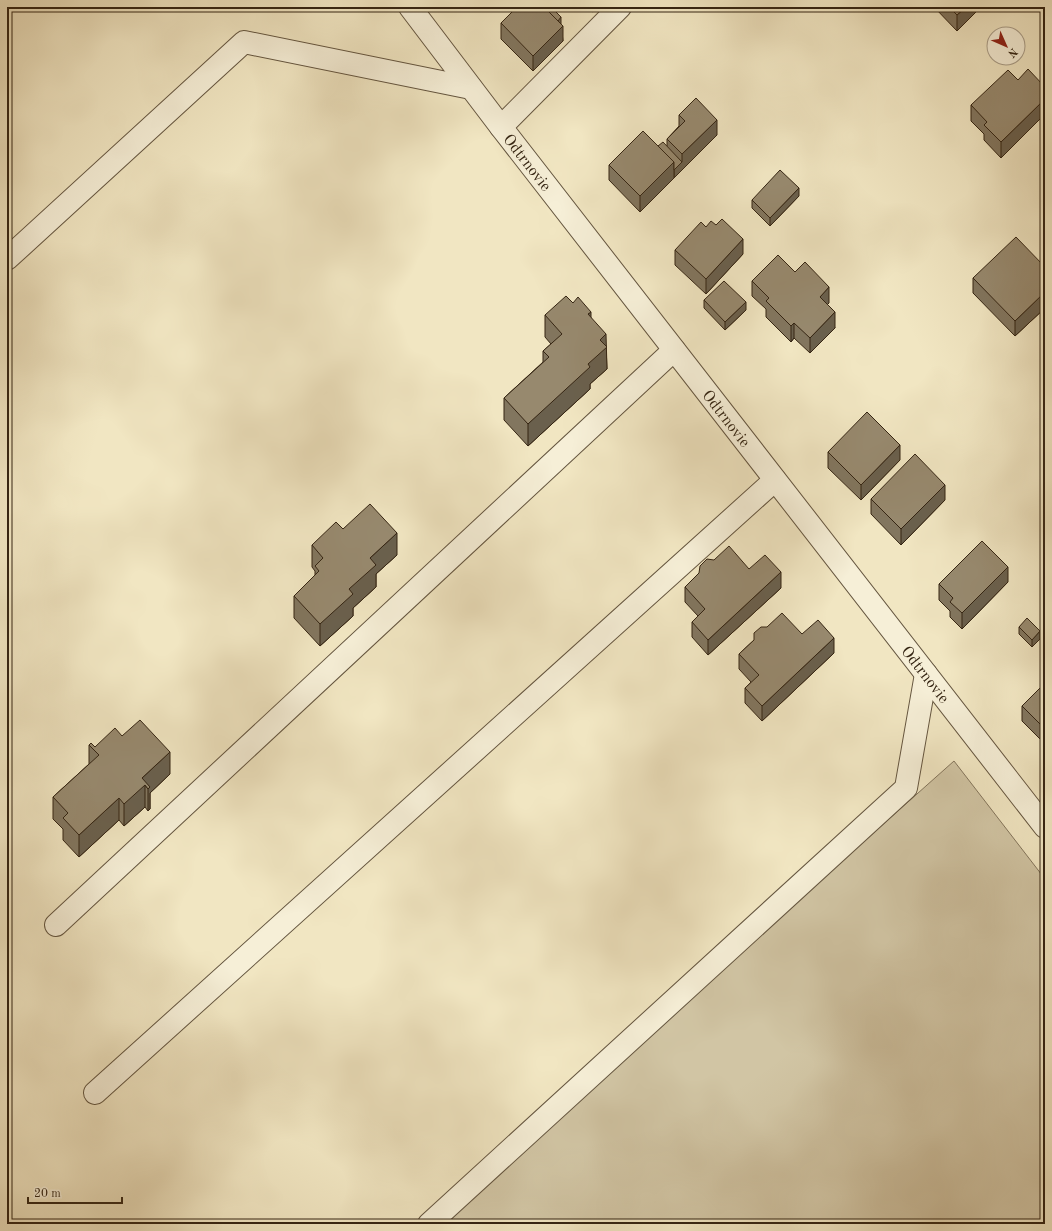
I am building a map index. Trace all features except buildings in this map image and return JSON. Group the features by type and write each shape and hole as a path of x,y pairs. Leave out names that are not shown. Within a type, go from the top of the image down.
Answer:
{"street":[{"name":"Odtrnovie","path":"410,7 501,127 1045,827"},
{"path":"501,127 620,7"},
{"path":"7,259 244,42 471,88"},
{"path":"56,925 674,350"},
{"path":"95,1093 775,480"},
{"path":"429,1224 906,788 926,674"}],"shaded area":[{"path":"954,761 1045,879 1045,1224 434,1224"}]}
